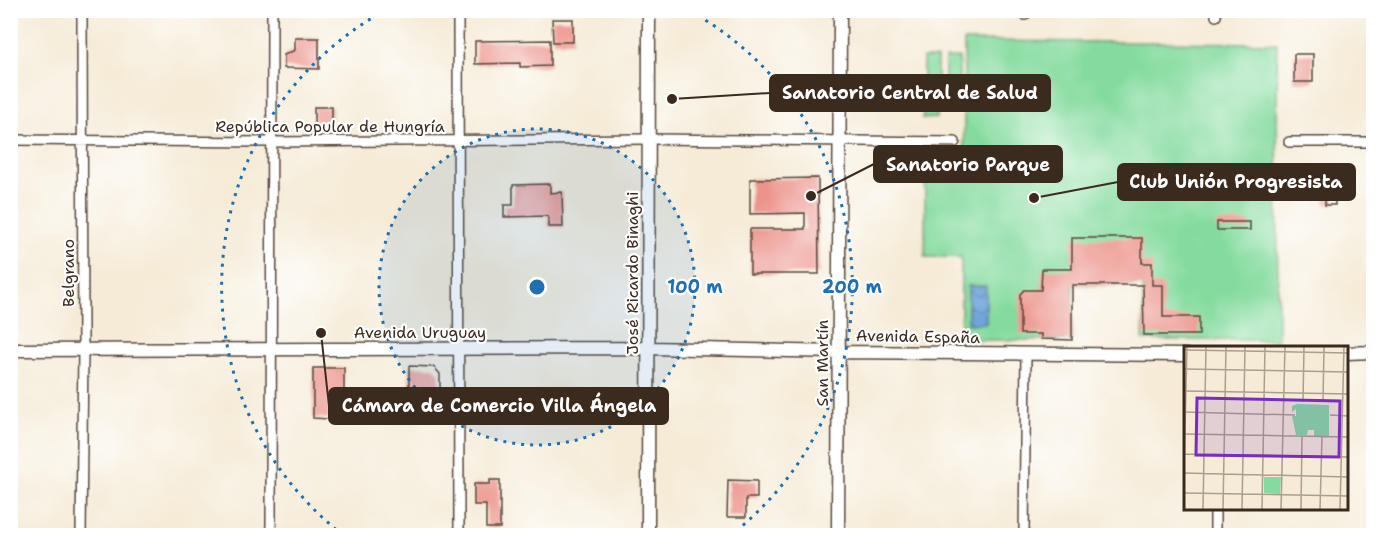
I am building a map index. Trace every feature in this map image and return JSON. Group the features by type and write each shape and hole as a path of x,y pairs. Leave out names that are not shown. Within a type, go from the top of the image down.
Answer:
{"street":[{"name":"Belgrano","path":"81,536 82,10"},
{"path":"272,10 272,536"},
{"path":"458,10 459,536"},
{"name":"José Ricardo Binaghi","path":"648,536 649,10"},
{"name":"San Martín","path":"838,536 840,10"},
{"name":"República Popular de Hungría","path":"10,140 272,142 649,139 955,142"},
{"path":"1289,142 1374,142"},
{"name":"Avenida Uruguay","path":"10,350 649,348"},
{"name":"Avenida España","path":"649,348 1184,355"},
{"path":"1348,353 1374,352"},
{"path":"1024,536 1026,354"},
{"path":"1215,510 1215,536"}],"green space":[{"path":"964,41 1277,43 1278,340 1143,340 1143,285 1073,285 1072,340 961,340 961,257 925,257 925,157 964,157"},
{"path":"923,58 937,58 937,87 923,87"},
{"path":"945,58 959,58 959,87 945,87"},
{"path":"923,90 937,90 937,118 923,119"}],"water":[{"path":"968,286 986,286 986,323 968,324"}],"building":[{"path":"552,19 573,19 573,42 553,42"},
{"path":"295,38 319,38 319,69 284,68 284,55 295,50"},
{"path":"550,40 550,66 520,67 520,63 475,64 475,41"},
{"path":"1294,54 1313,54 1313,82 1294,82"},
{"path":"314,107 332,107 332,132 314,131"},
{"path":"818,178 819,274 750,274 750,229 805,229 805,213 750,214 750,179"},
{"path":"1334,179 1335,205 1325,205 1324,180"},
{"path":"550,184 550,193 562,192 563,227 548,227 548,216 504,217 504,205 513,205 513,185"},
{"path":"1217,222 1250,222 1250,230 1217,230"},
{"path":"1072,238 1142,238 1142,263 1152,263 1152,285 1163,285 1163,317 1199,317 1199,335 1144,335 1143,285 1072,285 1072,340 1041,339 1041,334 1020,334 1020,294 1024,290 1041,290 1042,269 1072,269"},
{"path":"409,366 434,367 440,374 440,396 409,395"},
{"path":"313,368 344,368 344,394 330,394 329,419 313,418"},
{"path":"490,480 500,480 500,528 486,528 486,505 474,505 474,484 490,484"},
{"path":"728,480 757,481 757,498 746,498 746,517 727,517"}],"place":[{"name":"Sanatorio Central de Salud","path":"672,99"},
{"name":"Sanatorio Parque","path":"811,196"},
{"name":"Club Unión Progresista","path":"1034,198"},
{"name":"Cámara de Comercio Villa Ángela","path":"321,333"}]}
